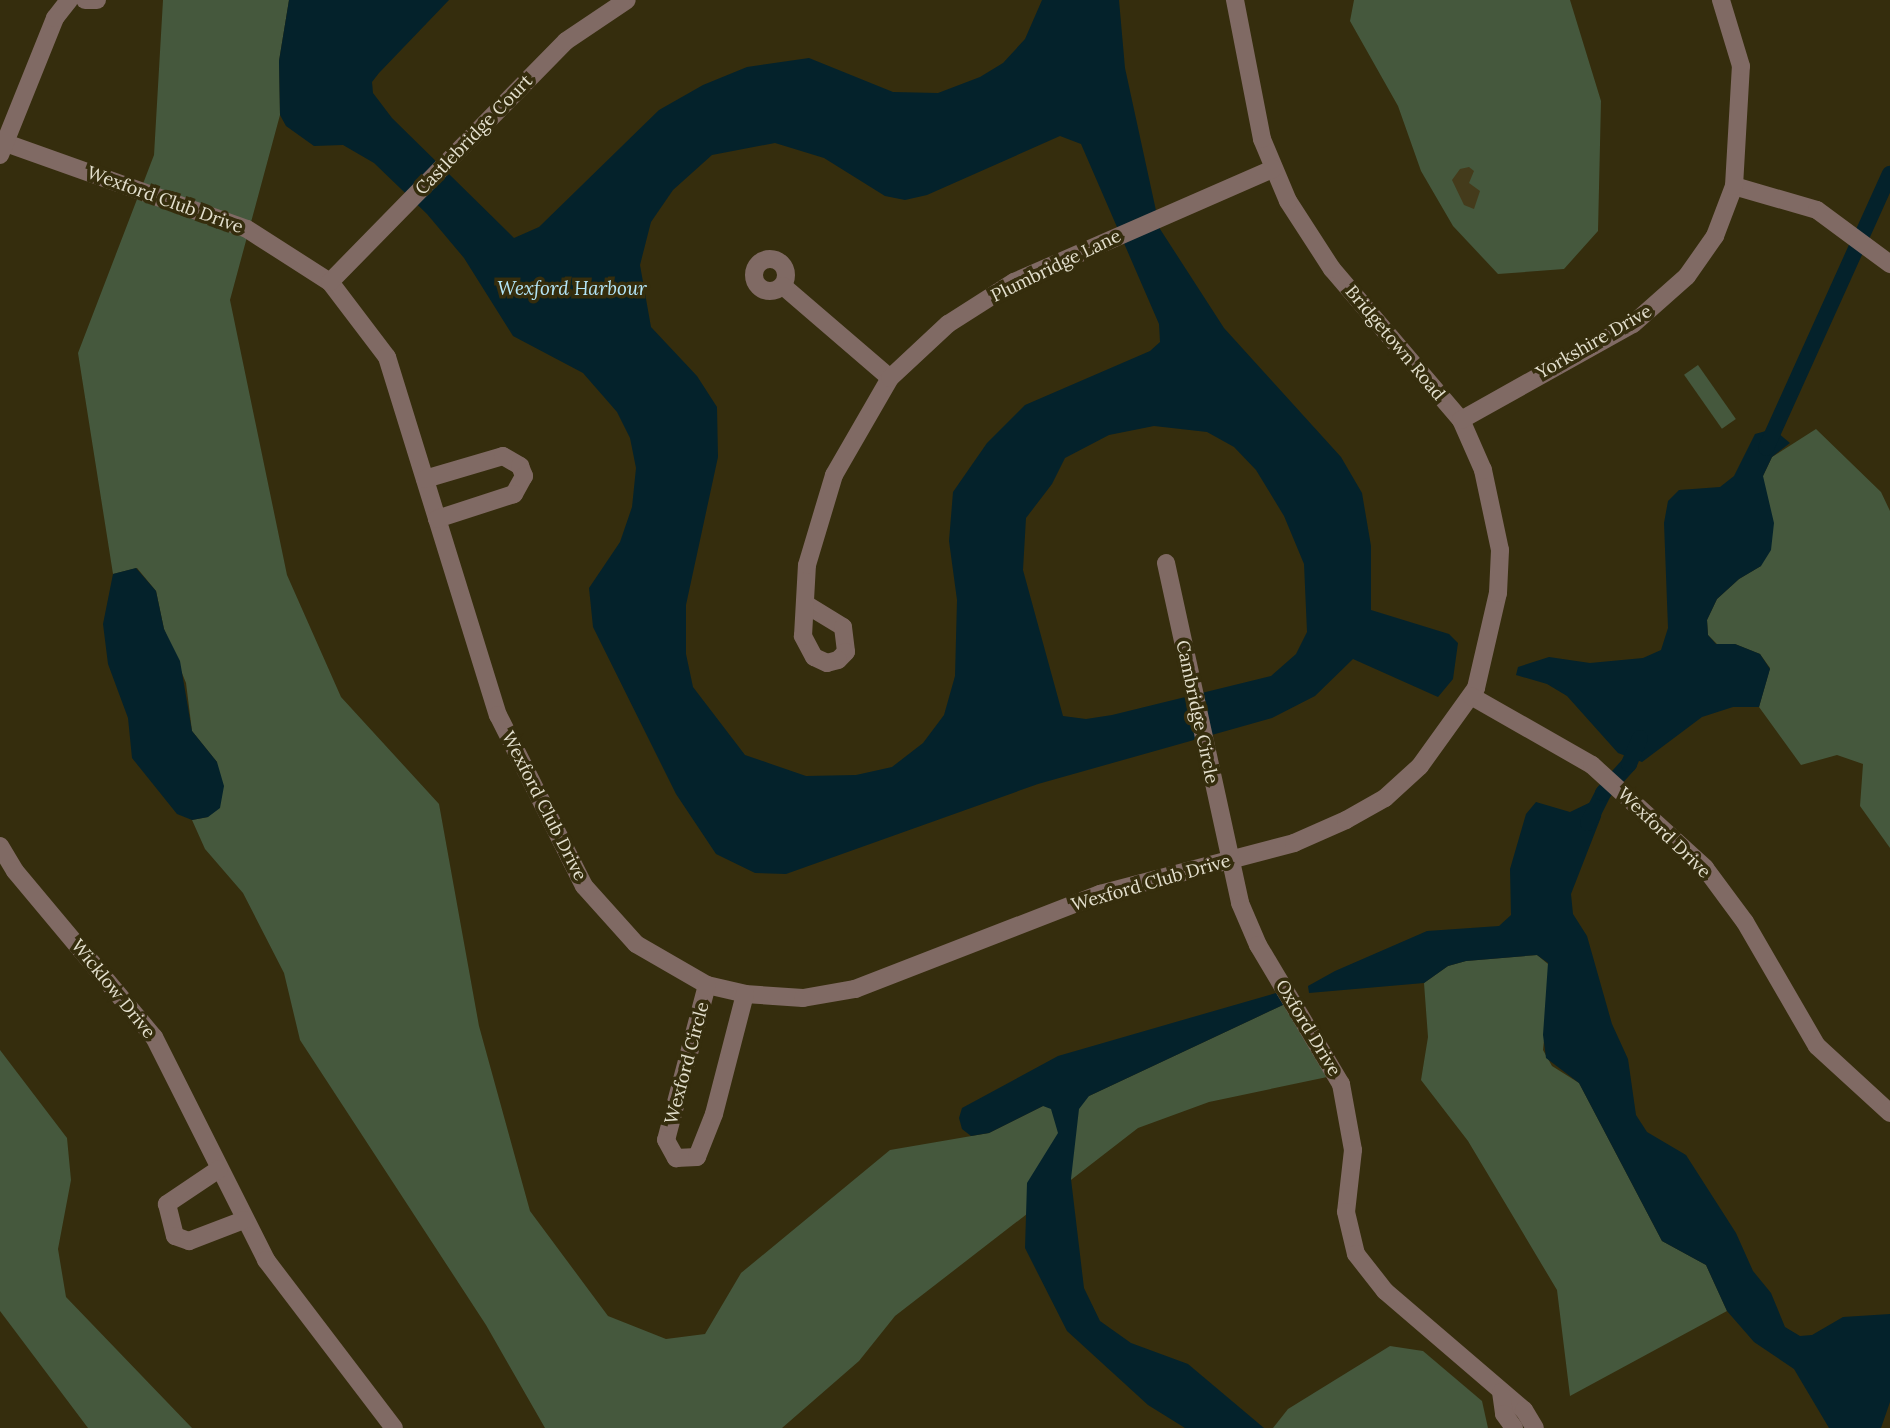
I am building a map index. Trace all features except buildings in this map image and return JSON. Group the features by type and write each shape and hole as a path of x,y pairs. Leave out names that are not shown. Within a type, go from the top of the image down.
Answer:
{"street":[{"path":"2,147 55,18 69,0"},
{"path":"85,0 96,0"},
{"name":"Castlebridge Court","path":"330,282 566,41 627,0"},
{"name":"Bridgetown Road","path":"1235,0 1262,139 1287,201 1332,269 1461,421 1483,470 1500,551 1491,636 1471,696"},
{"name":"Yorkshire Drive","path":"1461,421 1633,324 1663,302 1715,236 1734,186 1741,66 1721,0"},
{"name":"Wexford Club Drive","path":"2,147 247,229 330,282 387,357 498,715 584,886 636,944 707,985 745,993 803,998 855,989 1100,894 1294,843 1385,798 1420,766 1471,696"},
{"name":"Plumbridge Lane","path":"807,606 807,565 834,475 890,377 948,324 1014,282 1114,236 1172,215 1273,169"},
{"path":"1734,186 1817,211 1883,258"},
{"path":"783,286 890,377"},
{"path":"425,478 503,456 520,467 524,476 514,494 437,519"},
{"name":"Cambridge Circle","path":"1166,563 1206,759 1231,860"},
{"name":"Wexford Drive","path":"1471,696 1592,765 1704,868 1745,922 1816,1046 1890,1113"},
{"name":"Wicklow Drive","path":"0,845 15,871 154,1037 266,1260 394,1428"},
{"name":"Oxford Drive","path":"1231,860 1240,903 1258,945 1341,1084 1353,1150 1346,1223 1356,1254 1385,1291 1524,1410 1535,1428"},
{"name":"Wexford Circle","path":"707,985 666,1140 676,1158 696,1157 701,1146 714,1114 745,993"},
{"path":"219,1169 167,1204 175,1236 189,1241 244,1220"},
{"path":"1501,1392 1504,1414 1514,1428"}],"green space":[{"path":"163,0 289,0 279,61 280,115 230,300 287,575 341,697 439,804 479,1026 530,1211 608,1316 666,1339 705,1334 741,1273 890,1150 989,1133 1043,1106 1089,1096 1285,1004 1332,1076 1209,1102 1138,1128 895,1316 859,1361 782,1428 545,1428 486,1325 300,1040 284,973 243,893 205,849 192,820 208,817 217,762 192,731 186,683 164,629 156,591 137,568 113,574 78,353 154,155"},
{"path":"1354,0 1570,0 1601,101 1598,231 1564,269 1498,274 1453,226 1421,171 1398,106 1350,21"},
{"path":"1698,365 1736,419 1722,429 1684,375"},
{"path":"1816,429 1881,492 1890,511 1890,848 1860,806 1863,764 1837,755 1801,765 1759,707 1770,668 1760,654 1735,644 1717,644 1708,635 1707,620 1717,599 1739,579 1761,566 1763,476 1772,457"},
{"path":"1537,955 1548,964 1550,981 1543,1050 1552,1066 1579,1083 1662,1241 1706,1265 1727,1311 1570,1396 1557,1290 1468,1141 1421,1080 1428,1037 1424,983 1448,966 1466,961"},
{"path":"0,1050 67,1138 71,1180 58,1249 66,1297 192,1428 88,1428 0,1311"},
{"path":"1390,1346 1423,1351 1482,1401 1488,1428 1273,1428 1288,1409"}],"sand":[{"path":"1469,167 1474,171 1469,183 1480,191 1474,209 1464,205 1452,180 1460,169"}],"water":[{"name":"Wexford Harbour","path":"289,0 449,0 379,73 372,82 373,93 392,118 514,238 539,227 659,110 703,85 747,67 809,58 893,92 938,93 980,77 1003,63 1025,39 1042,0 1119,0 1125,68 1160,229 1224,328 1341,457 1362,493 1371,546 1371,610 1449,634 1458,643 1453,679 1438,697 1353,659 1315,696 1272,718 1038,784 786,874 755,873 716,854 676,794 593,627 589,588 620,542 632,507 636,468 630,438 617,412 583,373 513,336 464,258 427,214 374,163 343,145 314,146 286,126 280,115 279,61","holes":["1060,136 1081,144 1159,324 1160,342 1150,351 1025,405 987,443 953,492 949,541 957,600 955,676 944,715 923,743 892,767 856,775 806,776 745,755 693,687 686,654 686,605 718,457 717,407 697,376 651,327 640,265 651,222 673,190 712,155 775,143 824,158 885,196 905,200 927,195","1154,426 1207,432 1234,447 1256,470 1284,516 1304,564 1307,632 1296,654 1271,676 1112,715 1086,719 1063,716 1023,570 1026,518 1052,484 1065,458 1109,435"]},
{"path":"1773,429 1790,443 1772,457 1763,476 1774,523 1771,550 1761,566 1739,579 1717,599 1707,620 1708,635 1716,644 1735,644 1760,654 1770,669 1759,707 1733,707 1702,717 1642,762 1618,753 1567,696 1547,684 1516,675 1518,667 1549,657 1590,663 1643,658 1661,650 1668,628 1664,523 1668,501 1679,490 1720,487 1734,476 1755,434"},
{"path":"136,568 156,591 164,629 180,661 192,731 217,762 224,786 220,808 208,817 192,820 177,814 132,758 128,718 108,664 103,624 113,574"},
{"path":"1593,801 1602,805 1601,817 1571,894 1573,914 1587,936 1612,1024 1628,1059 1636,1115 1647,1132 1686,1155 1736,1233 1753,1271 1771,1293 1785,1327 1800,1336 1812,1335 1843,1317 1890,1314 1890,1402 1881,1428 1829,1428 1794,1369 1754,1342 1727,1311 1706,1265 1662,1241 1579,1083 1546,1058 1543,1035 1548,963 1537,955 1466,961 1448,966 1424,983 1309,993 1308,986 1335,971 1427,931 1499,926 1511,915 1510,869 1526,814 1536,802 1570,812"},
{"path":"1276,993 1285,1004 1089,1096 1079,1109 1071,1179 1084,1288 1100,1321 1131,1343 1188,1364 1264,1428 1185,1428 1148,1405 1067,1331 1025,1248 1027,1183 1058,1133 1051,1109 1043,1106 989,1133 971,1136 962,1129 959,1118 962,1108 1058,1056"}],"waterway":[{"path":"1766,448 1890,174"},
{"path":"1588,823 1603,793 1629,764 1640,738"}]}
